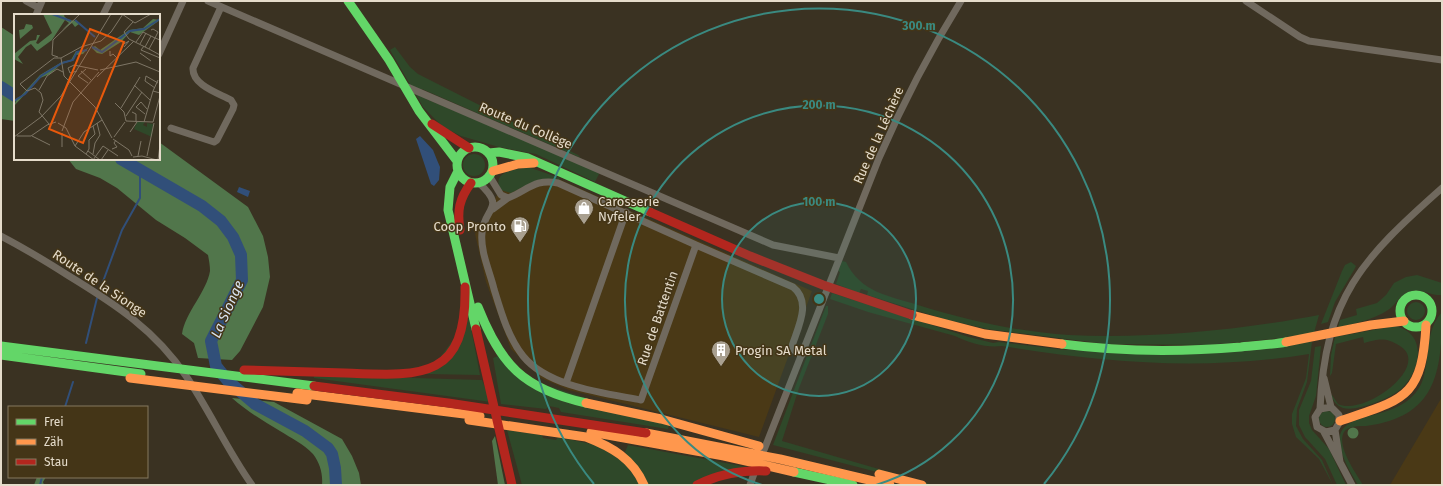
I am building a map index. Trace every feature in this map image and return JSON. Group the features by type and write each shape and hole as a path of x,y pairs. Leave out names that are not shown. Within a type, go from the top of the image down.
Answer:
{"highway":[{"path":"348,1 389,60 426,120 457,161 458,171 464,180 475,183"},
{"path":"426,120 469,148"},
{"path":"457,161 461,153 469,148 480,148 489,153 499,152 519,156 823,285 923,319 985,334 1087,348 1177,351 1283,343 1371,325 1404,321 1414,327 1426,325"},
{"path":"489,153 494,165 491,174"},
{"path":"512,485 505,442 458,212 461,197 475,183 491,174 518,164 538,164"},
{"path":"458,171 450,185 448,209 465,287 493,388"},
{"path":"170,368 400,375 429,368 448,355 460,338 466,315 465,287"},
{"path":"1336,414 1365,412 1394,402 1415,383 1420,372 1426,340 1426,325 1432,312 1433,300 1422,296 1411,296 1406,299 1401,309 1371,325"},
{"path":"478,307 489,334 504,360 524,378 548,391 582,402 922,485"},
{"path":"1432,312 1442,308"},
{"path":"1401,309 1404,321"},
{"path":"1414,327 1423,354"},
{"path":"1,346 149,366 447,402 625,428 780,458 890,485"},
{"path":"1,356 180,382"},
{"path":"1,360 571,428 724,456 853,485"},
{"path":"262,392 586,437 609,446 625,457 636,468 644,485"},
{"path":"505,442 518,485"},
{"path":"697,485 717,476 739,471 761,471 816,476"}],"street":[{"path":"26,1 39,8"},
{"path":"104,14 110,1"},
{"path":"160,52 184,1"},
{"name":"Route du Collège","path":"208,1 773,245 839,258"},
{"name":"Rue de la Léchère","path":"750,485 839,258 899,113 927,59 961,1"},
{"path":"1246,1 1300,37 1309,40 1442,60"},
{"path":"171,128 214,142 217,140 233,110 231,100 196,80 193,74 193,68 222,7"},
{"path":"491,174 501,195 508,198"},
{"path":"475,183 491,196 493,209 508,198 536,183 554,182 626,212 696,245 793,287 802,297 803,308 792,346 795,351 802,355"},
{"path":"1352,485 1324,432 1319,429 1315,422 1315,415 1320,409 1327,348 1334,320 1348,290 1372,254 1398,227 1442,188"},
{"name":"Rue de Battentin","path":"493,209 483,227 482,244 505,323 516,346 528,361 543,372 566,383 582,388 641,400 696,245"},
{"path":"566,383 626,212"},
{"name":"Route de la Sionge","path":"1,236 94,291 123,310 148,330 186,376 238,466 252,485"},
{"path":"1324,374 1336,414 1335,430 1340,462"},
{"path":"1320,409 1336,414"},
{"path":"1324,432 1335,430"}],"shaded area":[{"path":"545,173 812,291 759,437 569,390 541,378 511,349 486,282 475,234 505,181"},
{"path":"1442,397 1442,485 1390,485"}],"green space":[{"path":"1,27 14,35 14,121 1,119"},
{"path":"395,47 410,67 418,74 578,155 581,158 422,89 426,99 595,170 599,174 595,182 536,154 499,147 461,136 443,127 423,107 390,50"},
{"path":"160,143 248,207 263,236 268,257 270,277 263,307 240,351 232,360 198,358 194,343 182,334 187,318 208,279 210,271 208,255 185,238 156,220 117,188 100,178 76,169 69,160 160,160"},
{"path":"474,154 482,157 485,165 482,173 474,176 466,173 463,165 466,157"},
{"path":"528,167 560,178 559,180 533,182 511,193 501,190 499,179 502,175 506,172"},
{"path":"842,261 846,262 859,280 876,291 886,295 974,320 1031,331 1069,335 1130,336 1226,329 1319,315 1314,333 1282,338 1207,345 1107,344 987,329 944,319 867,295 868,291 861,289 859,293 836,284 840,272 838,271"},
{"path":"1351,262 1356,266 1335,302 1328,322 1321,324 1342,271 1345,265"},
{"path":"1417,275 1442,283 1442,295 1417,290 1409,292 1403,295 1391,308 1382,313 1364,321 1338,328 1340,320 1357,315 1356,309 1377,303 1386,295 1394,283 1406,277"},
{"path":"832,293 969,337 993,343 999,342 1065,350 1312,342 1307,382 1297,409 1296,426 1303,439 1322,460 1333,485 1319,459 1296,437 1292,424 1292,414 1306,378 1309,354 1231,362 1155,363 1079,357 1002,346 984,346 955,336 868,312 830,299"},
{"path":"1416,302 1422,305 1425,311 1422,317 1416,320 1410,317 1407,311 1410,305"},
{"path":"826,306 828,306 828,314 799,388 782,441 934,485 927,485 773,445"},
{"path":"1442,312 1442,334 1436,373 1430,388 1421,402 1407,413 1389,421 1366,426 1351,427 1344,432 1342,438 1345,452 1363,485 1358,485 1343,456 1340,437 1346,426 1359,419 1394,408 1410,399 1422,382 1425,373 1430,337 1436,320"},
{"path":"469,318 480,375 426,374 431,370"},
{"path":"1395,326 1406,330 1413,336 1417,344 1417,363 1408,381 1396,393 1374,403 1349,409 1339,406 1331,395 1338,404 1349,406 1363,403 1377,397 1391,387 1401,377 1407,365 1408,355 1400,346 1386,340 1364,343 1363,337 1336,344 1332,373 1330,376 1331,355 1335,337"},
{"path":"1321,346 1316,396 1309,416 1309,423 1312,430 1329,449 1346,485 1337,485 1325,459 1305,437 1299,425 1299,410 1311,381 1315,347"},
{"path":"498,356 515,375 669,425 668,429 561,412 559,408 549,406 546,409 501,404 493,358"},
{"path":"314,375 482,380 491,402 314,378"},
{"path":"232,398 274,402 342,439 352,456 359,473 361,485 322,485 319,465 313,454 306,447 255,416"},
{"path":"1324,411 1330,411 1335,416 1333,425 1330,427 1324,427 1319,422 1319,416"},
{"path":"1351,428 1355,428 1357,429 1357,437 1351,438 1348,435 1348,431"},
{"path":"507,430 542,435 543,438 556,440 558,437 596,445 625,462 640,485 522,485"},
{"path":"495,436 505,485 498,485 492,441"},
{"path":"628,445 747,467 692,485 646,485 625,452"},
{"path":"37,478 45,478 43,482 44,485 34,485"}],"water":[{"path":"420,136 433,150 440,167 439,180 434,186 431,184 416,139"},
{"path":"239,187 250,191 248,197 237,192"}],"waterway":[{"name":"La Sionge","path":"1,87 14,95"},
{"name":"La Sionge","path":"123,160 202,206 221,221 233,237 241,255 242,280 211,341 216,366 228,381 255,404 305,431 328,448 332,454 336,485"},
{"path":"101,287 122,230 140,198 140,170"},
{"path":"86,343 97,298"},
{"path":"65,406 73,382"},
{"path":"40,485 42,478"}],"traffic: fast":[{"path":"348,1 389,60 419,111 457,161"},
{"path":"479,147 488,152 492,158 493,165 492,172 488,178 479,183 471,183 462,178 458,172 457,161 462,152 468,148 479,147"},
{"path":"489,153 499,152 528,158 650,212"},
{"path":"458,171 450,187 448,210 476,329"},
{"path":"1413,295 1419,295 1429,302 1432,311 1431,317 1425,324 1419,327 1413,327 1403,320 1400,314 1400,308 1407,298 1413,295"},
{"path":"478,307 496,344 517,372 530,382 546,390 586,403"},
{"path":"1062,344 1129,350 1196,350 1286,342"},
{"path":"1,346 314,386"},
{"path":"1,355 141,374"},
{"path":"794,472 853,485"}],"traffic: slow":[{"path":"493,171 518,164 534,163"},
{"path":"912,315 985,334 1062,344"},
{"path":"1286,342 1371,325 1404,321"},
{"path":"1340,421 1380,407 1406,392 1414,382 1420,368 1424,349 1426,325"},
{"path":"130,378 307,400"},
{"path":"297,393 480,416"},
{"path":"586,403 661,419 759,446"},
{"path":"469,420 586,437 621,455 634,468 644,485"},
{"path":"591,432 724,456 794,472"},
{"path":"646,433 780,459 890,485"},
{"path":"879,474 922,485"}],"traffic: jam":[{"path":"432,124 469,148"},
{"path":"460,230 459,211 461,200 471,183"},
{"path":"650,212 750,256 823,285 912,315"},
{"path":"244,370 396,374 416,372 434,366 448,356 458,341 463,318 465,287"},
{"path":"476,329 512,485"},
{"path":"314,386 448,403 646,433"},
{"path":"697,485 714,478 730,474 748,471 766,471"}],"place":[{"name":"Carosserie Nyfeler","path":"584,225"},
{"name":"Coop Pronto","path":"520,243"},
{"name":"Progin SA Metal","path":"721,367"}]}
